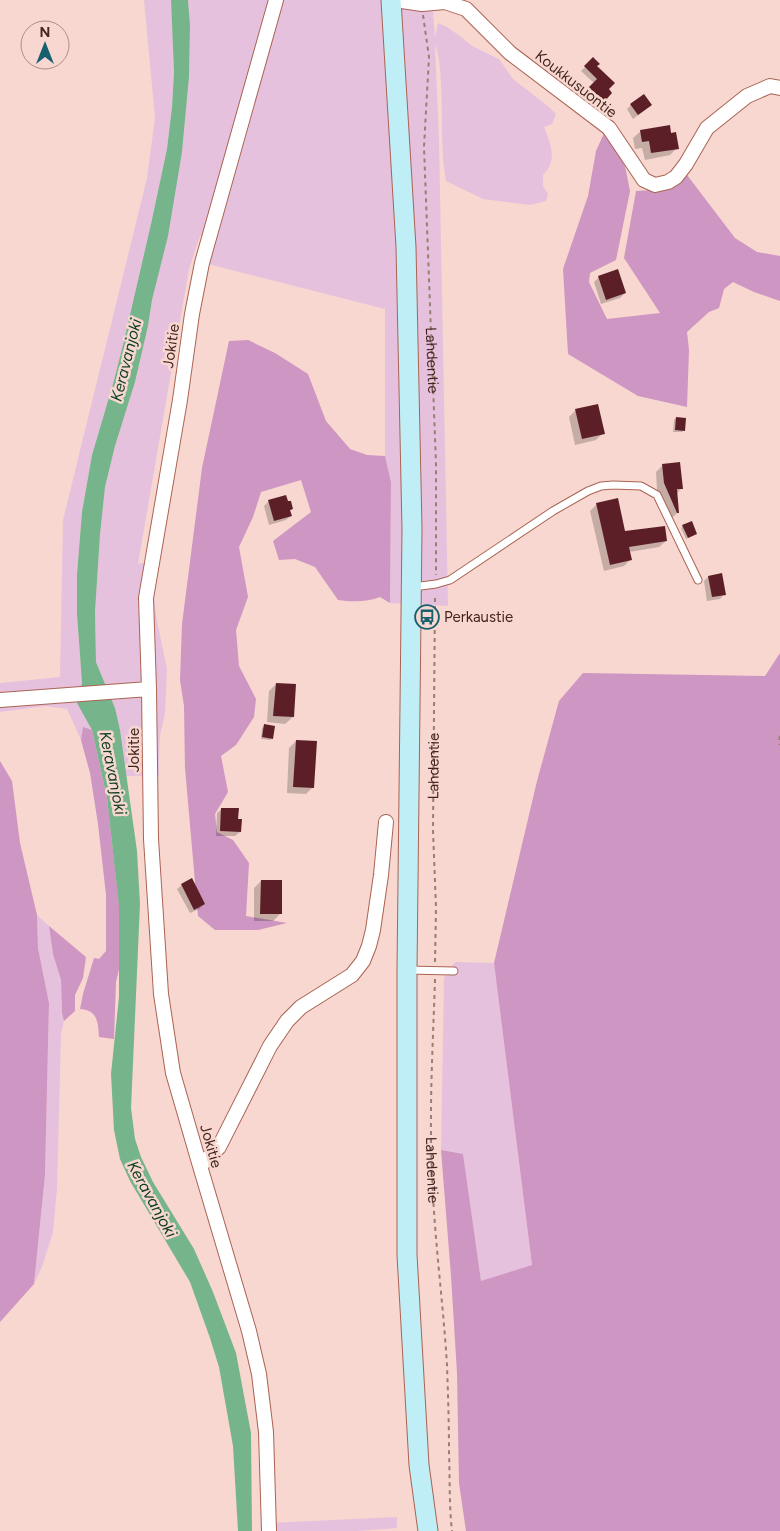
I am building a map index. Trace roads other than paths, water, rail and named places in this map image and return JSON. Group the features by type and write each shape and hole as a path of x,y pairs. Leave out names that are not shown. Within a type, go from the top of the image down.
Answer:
{"main road":[{"name":"Lahdentie","path":"391,0 406,247 412,529 407,970 407,1255 419,1465 428,1531"}],"street":[{"name":"Jokitie","path":"269,1531 266,1432 259,1374 250,1331 174,1073 161,994 150,839 150,689 146,598 202,263 276,0"},
{"name":"Koukkusuontie","path":"395,0 422,4 445,1 466,9 510,53 609,128 644,180 655,185 668,182 676,177 686,164 707,128 746,96 770,86 780,88"},
{"path":"0,700 150,689"},
{"path":"200,1166 219,1147 270,1046 287,1020 301,1007 352,975 363,961 373,930 386,822"}],"lane":[{"path":"410,587 436,584 450,580 552,511 601,486 641,486 657,496 698,580"},
{"path":"407,970 454,971"}],"water":[{"name":"Keravanjoki","path":"171,0 188,0 190,25 189,77 182,152 168,236 152,300 148,326 135,382 115,446 105,487 95,612 96,662 115,708 120,730 137,851 140,904 131,1108 135,1139 153,1182 194,1249 213,1292 236,1353 251,1433 252,1531 238,1531 233,1446 219,1367 210,1338 190,1282 130,1181 120,1159 114,1130 111,1074 119,997 119,906 107,798 92,730 77,703 82,683 77,614 77,574 82,512 92,455 123,345 167,149 174,72"}],"place":[{"name":"Perkaustie","path":"427,617"}]}
